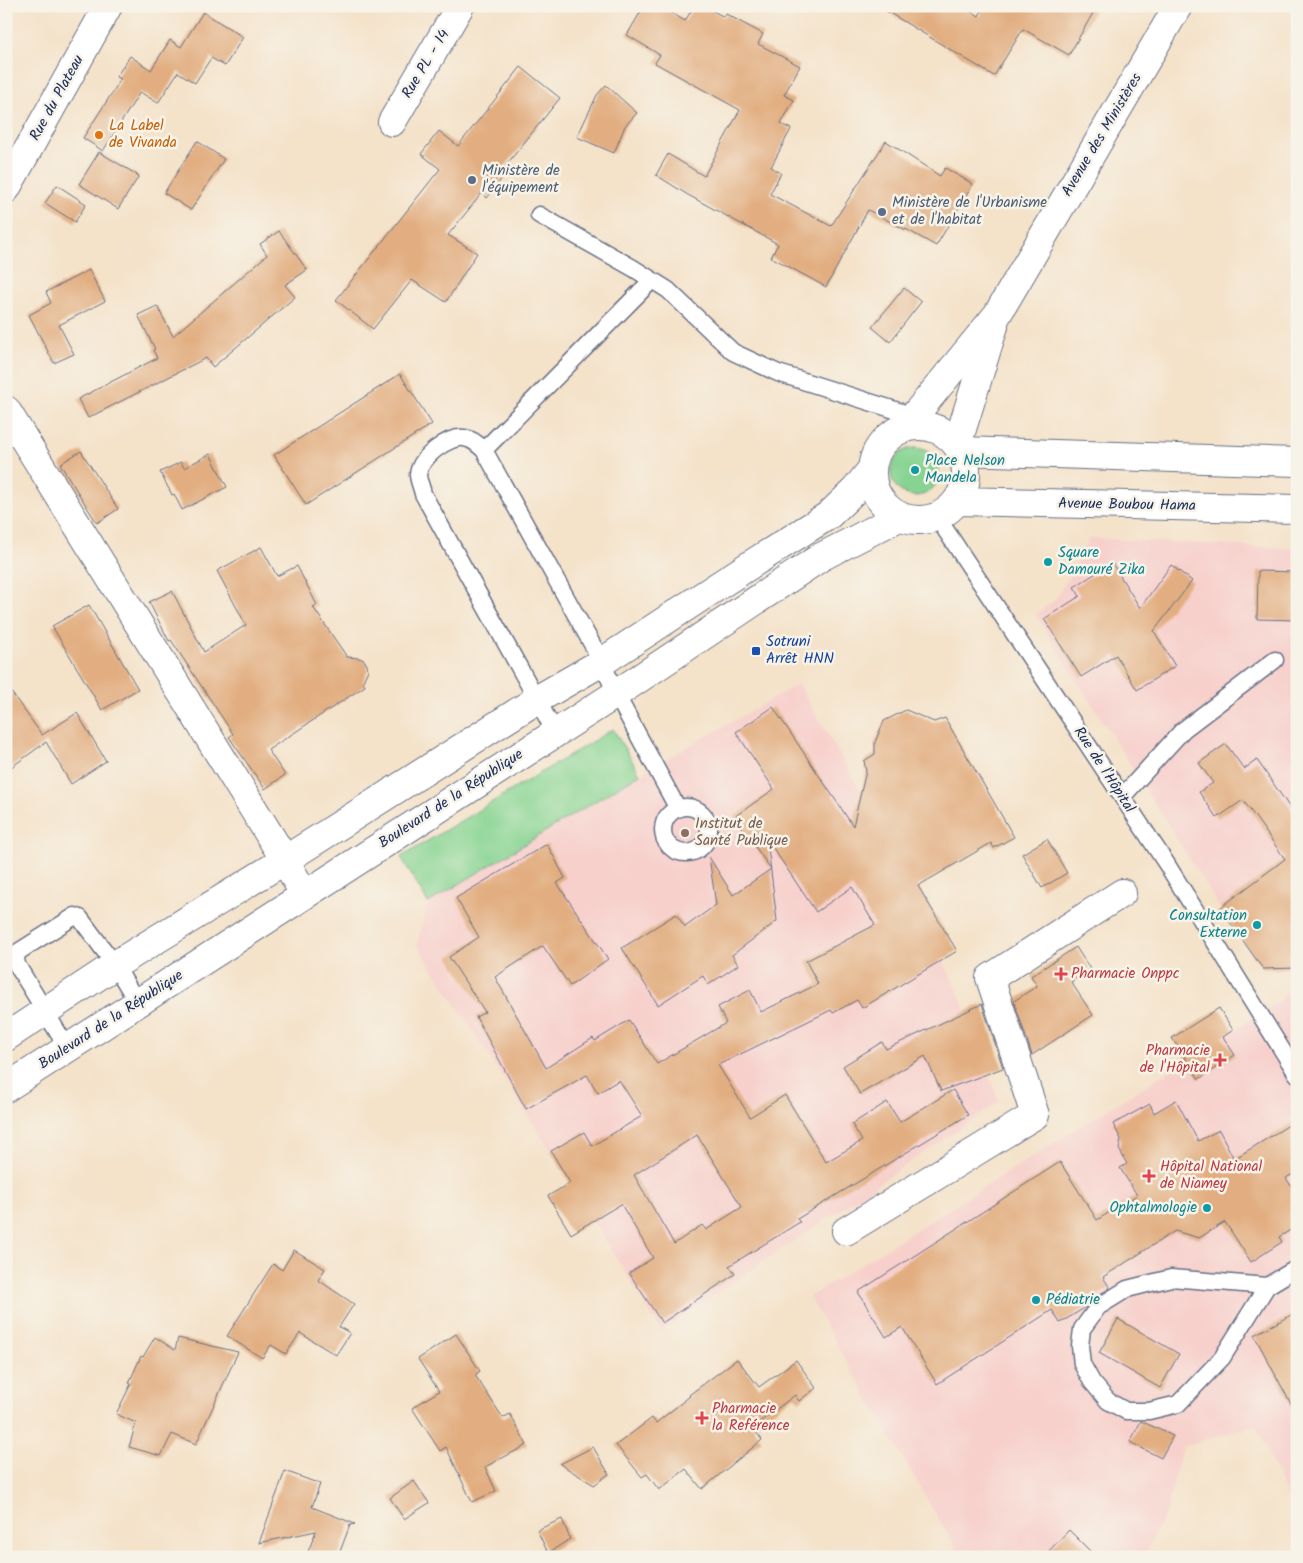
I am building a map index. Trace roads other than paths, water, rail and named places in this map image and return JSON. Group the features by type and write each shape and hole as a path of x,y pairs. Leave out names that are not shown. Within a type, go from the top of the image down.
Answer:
{"main road":[{"name":"Rue du Plateau","path":"6,189 108,6"},
{"name":"Rue PL - 14","path":"392,122 460,6"},
{"name":"Avenue des Ministères","path":"910,421 997,315 1178,6"},
{"name":"Avenue des Ministères","path":"959,448 997,315"},
{"path":"6,410 285,860 304,894"},
{"path":"910,421 934,428 947,435 959,448 965,463 964,489 947,509 924,521 911,521 889,511 881,502 873,487 871,470 874,456 882,443 910,421"},
{"path":"959,448 1297,462"},
{"path":"6,1036 115,964 602,662 750,564 829,515 855,490 871,470"},
{"name":"Avenue Boubou Hama","path":"947,509 1297,509"},
{"name":"Boulevard de la République","path":"6,1088 616,694 821,557 899,517"},
{"path":"846,1231 1035,1114 990,978 1122,893"}],"lane":[{"path":"539,215 668,290 733,352 778,373 910,421"},
{"path":"484,450 652,280"},
{"path":"555,732 423,494 418,474 424,459 440,446 461,438 472,440 484,450 602,662 616,694 678,808"},
{"name":"Rue de l'Hôpital","path":"947,509 1122,797 1166,863 1297,1074"},
{"path":"1122,797 1183,730 1275,660"},
{"path":"68,1049 17,965 16,958 18,952 75,916 80,918 115,964 137,1002"},
{"path":"1267,1286 1171,1278 1127,1289 1098,1307 1082,1329 1080,1346 1082,1364 1092,1382 1108,1400 1126,1411 1149,1411 1178,1404 1222,1358 1267,1286 1297,1268"}],"place":[{"name":"La Label de Vivanda","path":"99,135"},
{"name":"Ministère de l'équipement","path":"472,180"},
{"name":"Ministère de l'Urbanisme et de l'habitat","path":"882,212"},
{"name":"Place Nelson Mandela","path":"915,470"},
{"name":"Square Damouré Zika","path":"1048,562"},
{"name":"Sotruni Arrêt HNN","path":"756,651"},
{"name":"Institut de Santé Publique","path":"685,833"},
{"name":"Consultation Externe","path":"1257,925"},
{"name":"Pharmacie Onppc","path":"1061,974"},
{"name":"Pharmacie de l'Hôpital","path":"1220,1060"},
{"name":"Hôpital National de Niamey","path":"1149,1176"},
{"name":"Ophtalmologie","path":"1207,1208"},
{"name":"Pédiatrie","path":"1036,1300"},
{"name":"Pharmacie la Reférence","path":"702,1418"}]}
